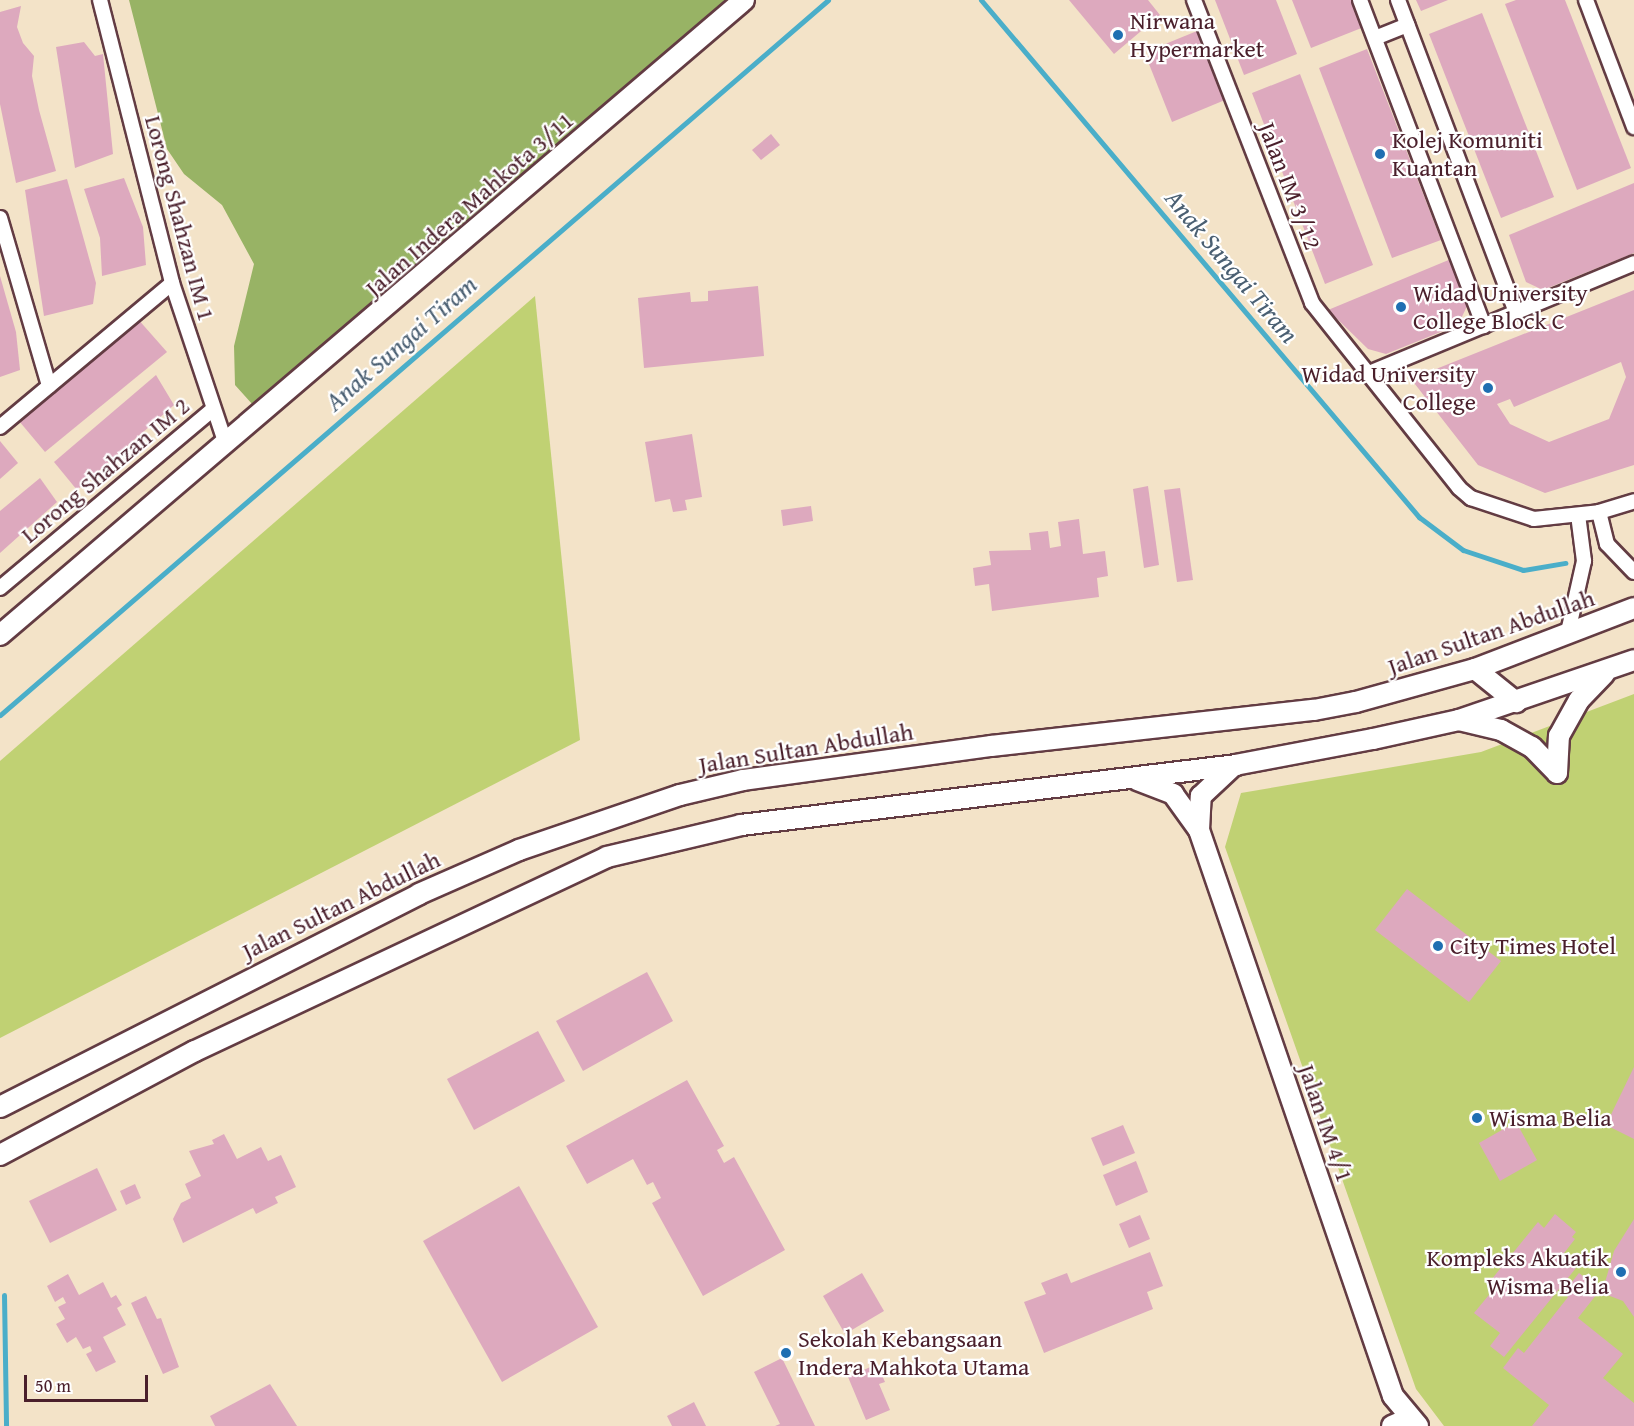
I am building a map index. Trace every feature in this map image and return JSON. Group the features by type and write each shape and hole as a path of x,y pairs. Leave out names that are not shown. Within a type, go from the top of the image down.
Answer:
{"main road":[{"name":"Jalan Indera Mahkota 3/11","path":"0,635 744,0"},
{"name":"Jalan Sultan Abdullah","path":"0,1107 429,890 519,850 680,795 743,780 991,746 1314,710 1400,692 1475,669 1634,608"},
{"path":"0,1155 195,1051 607,857 685,835 761,821 1235,765 1459,720 1606,672 1634,660"},
{"path":"1475,669 1516,702"},
{"path":"1459,720 1501,730 1532,747 1557,773 1559,736 1579,700 1606,672"},
{"name":"Jalan IM 4/1","path":"1199,830 1201,796 1216,778 1235,765"},
{"name":"Jalan IM 4/1","path":"1131,778 1173,794 1199,830 1393,1396 1414,1422"},
{"path":"1392,1426 1414,1422"}],"street":[{"name":"Lorong Shahzan IM 1","path":"100,0 172,284 212,410 226,444"},
{"name":"Jalan IM 3/12","path":"1194,0 1312,303 1459,488 1471,498 1534,519 1599,512 1634,501"},
{"path":"1360,0 1484,326"},
{"path":"1398,0 1516,312"},
{"path":"1586,0 1634,127"},
{"path":"1375,38 1407,25"},
{"path":"0,218 2,236 50,386"},
{"path":"1369,373 1634,263"},
{"path":"0,427 172,284"},
{"name":"Lorong Shahzan IM 2","path":"0,588 212,410"},
{"path":"1599,512 1607,544 1634,572"},
{"path":"1568,632 1584,561 1578,515"}],"green space":[{"path":"129,0 744,0 338,348 253,405 235,385 234,346 254,264 222,205 184,174 167,149"},
{"path":"535,296 580,740 0,1038 0,761"},
{"name":"Wisma Belia","path":"1634,694 1634,1426 1444,1426 1416,1389 1225,847 1241,793 1481,752"}],"building":[{"name":"Nirwana Hypermarket","path":"1069,0 1148,0 1160,15 1114,54"},
{"path":"1215,0 1276,0 1297,54 1244,75"},
{"path":"1292,0 1353,0 1364,27 1311,48"},
{"path":"1416,0 1448,0 1421,11"},
{"path":"1516,0 1565,0 1631,168 1577,190 1505,4"},
{"path":"21,6 17,27 23,43 34,56 32,76 56,171 16,183 0,104 0,12"},
{"path":"1482,13 1554,197 1501,218 1429,34"},
{"path":"1197,31 1225,100 1172,122 1147,59 1153,49"},
{"path":"84,42 95,56 103,54 113,154 75,168 56,47"},
{"name":"Kolej Komuniti Kuantan","path":"1367,49 1441,240 1392,258 1319,68"},
{"path":"1300,74 1373,265 1325,284 1252,93"},
{"path":"771,134 780,145 761,160 752,150"},
{"path":"124,178 143,227 146,265 102,276 100,238 84,189"},
{"path":"67,179 96,283 93,304 44,316 25,190"},
{"name":"Kolej Komuniti Kuantan","path":"1634,183 1634,253 1543,290 1526,282 1509,235"},
{"name":"Widad University College Block C","path":"1451,259 1468,304 1458,325 1386,354 1368,349 1328,310"},
{"path":"0,276 16,332 20,370 0,377"},
{"path":"758,286 764,356 644,368 638,298 690,292 691,302 708,301 708,291"},
{"name":"Widad University College","path":"1634,290 1634,465 1545,493 1478,465 1411,379","holes":["1621,362 1626,377 1609,419 1549,442 1510,424 1497,404 1510,399 1514,407"]},
{"path":"137,318 167,352 45,452 19,421"},
{"path":"156,375 174,405 77,490 54,462"},
{"path":"692,434 702,497 685,500 687,510 673,512 670,499 655,502 645,442"},
{"path":"0,441 18,463 0,479"},
{"path":"40,478 57,502 0,553 0,511"},
{"path":"1148,486 1159,565 1144,568 1133,489"},
{"path":"1180,488 1193,580 1177,582 1164,490"},
{"path":"811,506 813,521 783,526 781,510"},
{"path":"1079,519 1083,554 1105,551 1108,576 1097,578 1099,597 992,611 989,584 975,586 973,568 991,565 989,551 1031,550 1029,533 1048,531 1050,548 1061,546 1058,522"},
{"name":"City Times Hotel","path":"1407,889 1501,961 1469,1002 1375,930"},
{"path":"647,972 673,1021 583,1071 556,1021"},
{"path":"538,1031 565,1081 474,1130 447,1079"},
{"path":"1634,1067 1634,1139 1606,1125"},
{"path":"687,1080 724,1146 717,1150 724,1163 734,1157 785,1250 703,1296 652,1203 661,1198 653,1182 647,1185 633,1159 587,1184 566,1146"},
{"path":"1516,1122 1537,1160 1500,1181 1479,1143"},
{"path":"1123,1125 1135,1153 1103,1166 1091,1138"},
{"path":"224,1134 237,1159 261,1147 268,1161 281,1155 296,1187 275,1197 278,1203 256,1214 253,1208 183,1243 173,1219 181,1203 191,1198 185,1184 201,1176 189,1151 214,1144 212,1140"},
{"path":"1136,1161 1148,1192 1116,1206 1103,1175"},
{"path":"97,1168 117,1210 50,1243 29,1201"},
{"path":"135,1184 141,1198 126,1205 120,1191"},
{"path":"519,1186 598,1327 502,1382 423,1241"},
{"path":"1555,1214 1576,1232 1572,1237 1575,1239 1561,1257 1576,1268 1504,1357 1490,1346 1500,1333 1474,1313 1493,1290 1487,1285 1538,1222 1544,1228"},
{"path":"1140,1215 1150,1239 1129,1248 1119,1224"},
{"name":"Kompleks Akuatik Wisma Belia","path":"1634,1219 1634,1317 1623,1301 1602,1293 1614,1251"},
{"path":"1150,1252 1163,1286 1147,1292 1153,1309 1044,1353 1024,1302 1046,1294 1041,1283 1067,1273 1071,1283"},
{"path":"862,1273 884,1311 845,1334 823,1296"},
{"path":"1579,1273 1600,1290 1578,1318 1623,1354 1603,1378 1634,1403 1634,1426 1532,1426 1549,1405 1503,1368 1518,1348 1524,1353 1568,1297 1563,1293"},
{"path":"68,1274 79,1295 103,1282 111,1298 116,1295 122,1305 117,1308 126,1325 103,1337 116,1362 96,1372 86,1354 92,1351 90,1346 83,1349 76,1337 67,1343 56,1324 65,1319 58,1307 66,1303 63,1297 55,1302 47,1286"},
{"path":"146,1296 157,1319 161,1318 179,1367 163,1374 131,1303"},
{"path":"782,1358 815,1426 775,1426 780,1424 754,1372"},
{"path":"877,1364 885,1382 879,1384 890,1410 866,1420 848,1377"},
{"path":"270,1384 297,1426 215,1426 210,1416"},
{"path":"694,1402 706,1426 672,1426 667,1416"}],"waterway":[{"name":"Anak Sungai Tiram","path":"0,715 828,0"},
{"name":"Anak Sungai Tiram","path":"981,0 1419,517 1463,550 1523,570 1565,563"},
{"path":"4,1295 6,1426"}],"place":[{"name":"Nirwana Hypermarket","path":"1118,35"},
{"name":"Kolej Komuniti Kuantan","path":"1380,154"},
{"name":"Widad University College Block C","path":"1401,307"},
{"name":"Widad University College","path":"1488,388"},
{"name":"City Times Hotel","path":"1438,946"},
{"name":"Wisma Belia","path":"1477,1118"},
{"name":"Kompleks Akuatik Wisma Belia","path":"1621,1272"},
{"name":"Sekolah Kebangsaan Indera Mahkota Utama","path":"786,1353"}]}
